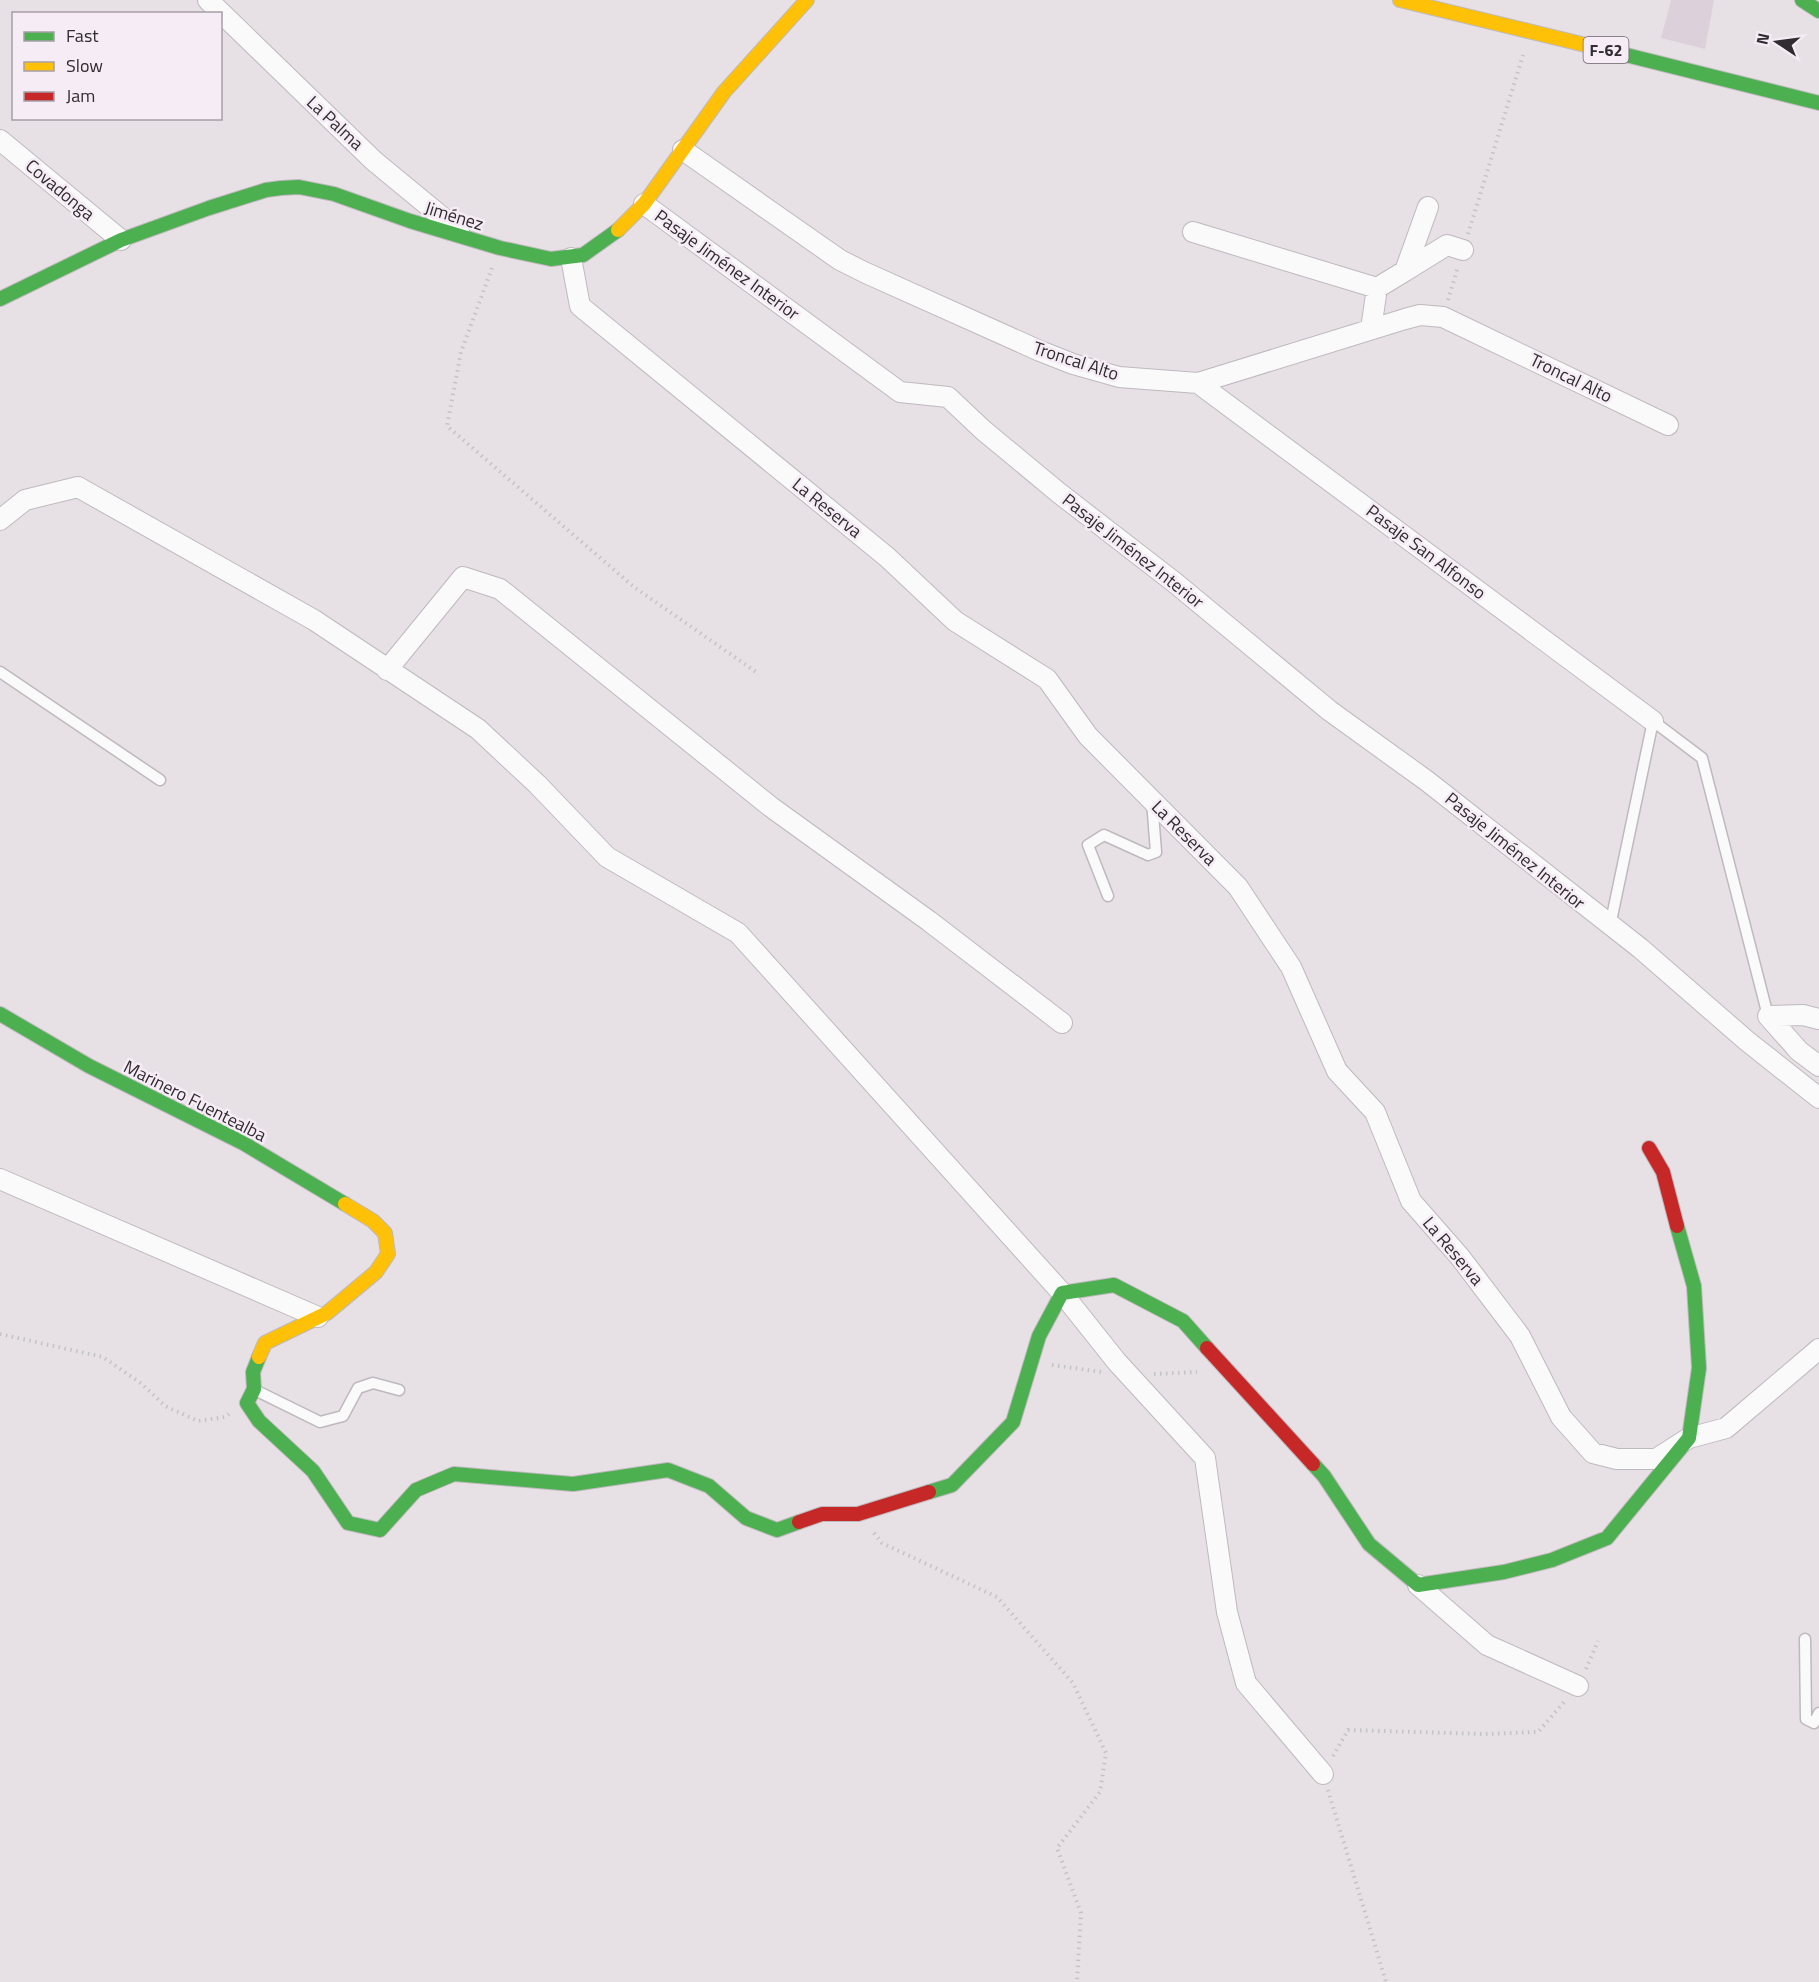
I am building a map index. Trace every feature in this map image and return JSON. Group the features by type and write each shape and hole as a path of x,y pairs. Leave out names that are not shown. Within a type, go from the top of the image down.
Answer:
{"street":[{"name":"La Palma","path":"207,0 219,12"},
{"name":"Jiménez","path":"0,299 121,240 209,208 281,188 299,188 334,194 410,221 500,248 551,258 571,258 595,248 617,231 644,204 724,92 807,0"},
{"name":"F-62","path":"1400,0 1817,97"},
{"path":"1802,0 1819,11"},
{"name":"La Palma","path":"222,14 374,161 469,239"},
{"name":"Covadonga","path":"0,140 121,240"},
{"name":"Troncal Alto","path":"683,150 840,260 1073,364 1119,377 1198,383 1420,315 1443,317 1668,425"},
{"name":"Pasaje Jiménez Interior","path":"644,204 900,392 948,397 983,430 1059,493 1174,582 1330,711 1427,781 1640,948 1748,1041 1819,1098"},
{"path":"1405,271 1428,207"},
{"path":"1194,232 1377,288 1447,245 1463,250"},
{"name":"La Reserva","path":"571,258 580,306 887,556 955,621 1047,679 1088,736 1238,887 1291,968 1337,1071 1375,1112 1411,1201 1460,1257 1520,1336 1561,1417 1593,1453 1617,1459 1656,1459 1689,1438 1726,1428 1819,1349"},
{"path":"1371,329 1377,288"},
{"name":"Pasaje San Alfonso","path":"1198,383 1653,721"},
{"path":"0,520 25,500 78,487 314,620 478,729 537,784 607,856 738,933 1062,1293 1117,1362 1204,1458 1227,1612 1246,1683 1323,1774"},
{"path":"387,670 463,577 500,589 771,807 929,921 1062,1023"},
{"name":"Marinero Fuentealba","path":"0,1014 20,1028 101,1073 244,1144 373,1221 385,1233 388,1254 376,1272 327,1313 318,1317"},
{"path":"1767,1016 1803,1015 1819,1019"},
{"path":"1767,1016 1799,1052 1819,1066"},
{"path":"1418,1585 1504,1572 1552,1560 1607,1538 1689,1438 1699,1368 1694,1286 1663,1172 1649,1148"},
{"path":"0,1179 318,1317"},
{"path":"1062,1293 1114,1285 1183,1321 1324,1476 1369,1544 1487,1645 1578,1686"},
{"path":"318,1317 265,1343 253,1372 254,1389 247,1403 259,1421 313,1471 348,1523 380,1530 416,1490 454,1474 573,1484 668,1470 708,1486 746,1518 777,1530 822,1514 858,1514 952,1485 1013,1422 1039,1336 1062,1293"}],"lane":[{"path":"0,672 160,780"},
{"path":"1610,926 1653,721 1702,758 1767,1016"},
{"path":"1108,896 1088,845 1104,835 1148,855 1156,852 1152,801"},
{"path":"254,1389 320,1422 344,1416 358,1388 373,1383 399,1390"},
{"path":"1805,1639 1806,1719 1814,1723 1819,1713"}],"path":[{"path":"1443,317 1530,31"},
{"path":"500,248 461,352 447,426 634,586 759,674"},
{"path":"0,1334 103,1358 142,1384 165,1406 198,1420 225,1417 247,1403"},
{"path":"858,1514 882,1543 997,1597 1073,1683 1106,1753 1100,1792 1057,1848 1081,1913 1077,1982"},
{"path":"1386,1982 1323,1774 1348,1730 1484,1734 1538,1732 1578,1686 1598,1641"}],"shaded area":[{"path":"1671,0 1714,0 1705,49 1661,38"}],"traffic: fast":[{"path":"1802,0 1819,11"},
{"path":"1598,48 1819,103"},
{"path":"0,299 121,240 209,208 266,190 281,188 299,187 334,194 410,221 500,248 551,259 583,255 618,230"},
{"path":"0,1014 89,1066 243,1143 345,1204"},
{"path":"1313,1464 1324,1476 1369,1544 1418,1585 1504,1572 1552,1560 1607,1538 1689,1438 1699,1368 1694,1286 1677,1226"},
{"path":"929,1492 952,1485 1013,1422 1039,1336 1062,1293 1114,1285 1183,1321 1207,1348"},
{"path":"259,1357 253,1372 254,1389 247,1403 259,1421 313,1471 348,1523 380,1530 416,1490 454,1474 573,1484 668,1470 709,1486 746,1518 777,1530 799,1522"}],"traffic: slow":[{"path":"618,230 644,204 724,92 807,0"},
{"path":"1400,0 1598,48"},
{"path":"259,1357 265,1343 327,1313 376,1272 388,1254 385,1233 373,1221 345,1204"}],"traffic: jam":[{"path":"1649,1148 1663,1172 1677,1226"},
{"path":"1207,1348 1313,1464"},
{"path":"799,1522 822,1514 858,1514 929,1492"}]}
